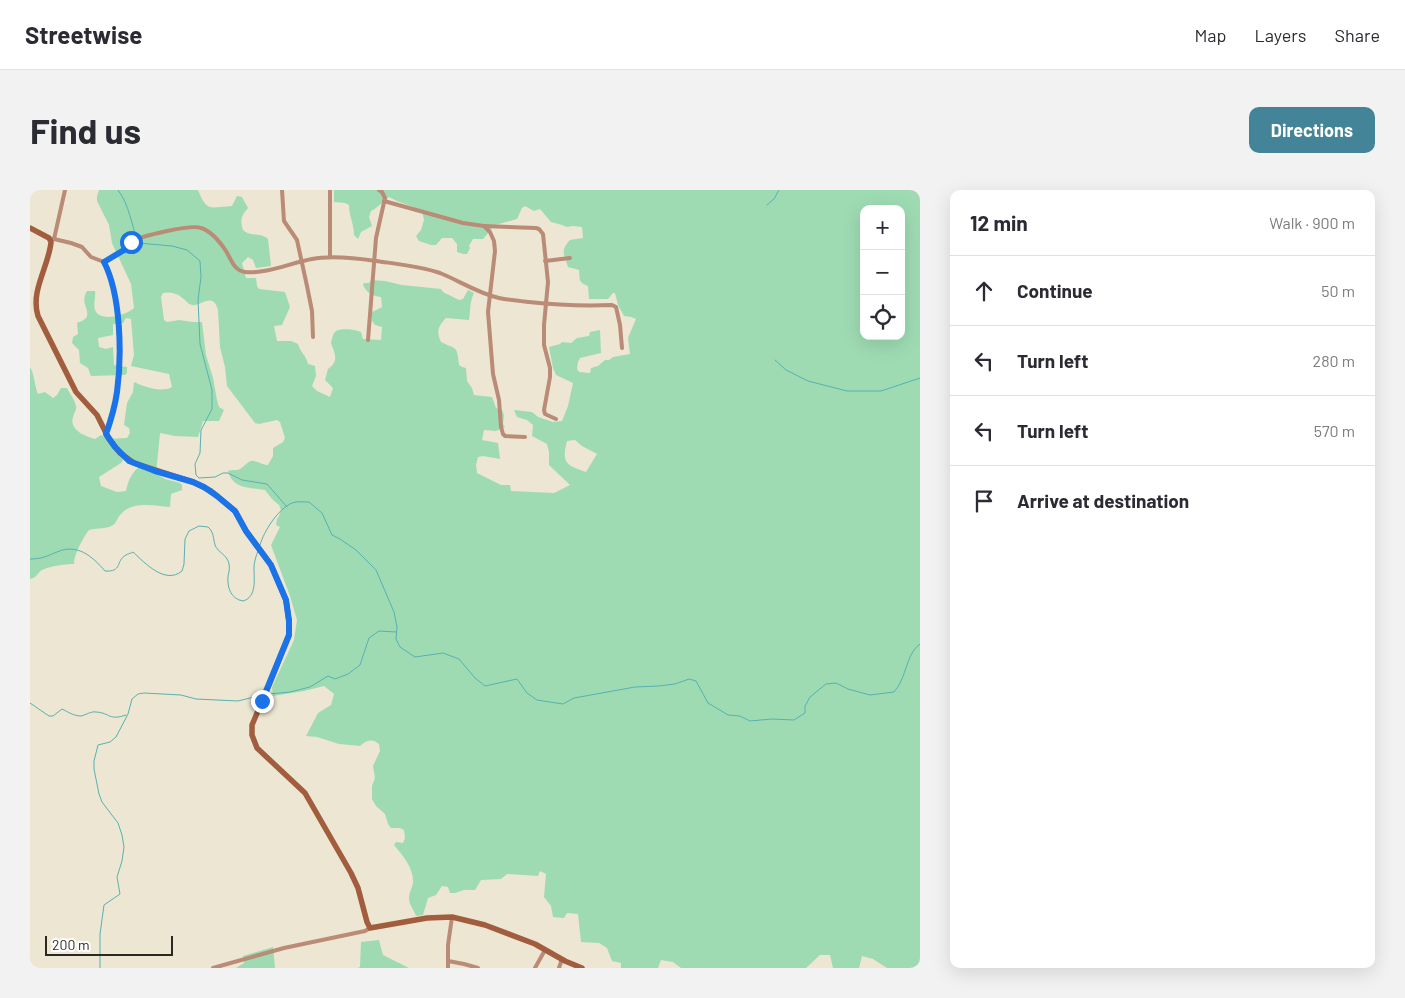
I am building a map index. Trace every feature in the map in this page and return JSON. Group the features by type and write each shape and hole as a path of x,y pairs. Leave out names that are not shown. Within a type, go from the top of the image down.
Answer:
{"main road":[{"path":"30,228 52,239 36,299 37,310 76,392 93,411 115,447 129,461 193,482 210,491 235,511 276,575 286,600 289,635 252,725 254,743 274,765 305,793 351,873 358,888 370,928 427,918 452,917 485,925 535,944 582,968"}],"street":[{"path":"65,190 52,239 82,247 91,257 104,262 112,278 119,338 117,392 106,434"},
{"path":"282,190 284,221 297,240 312,310 312,337"},
{"path":"330,190 330,257"},
{"path":"368,340 378,225 384,201 384,195 379,190"},
{"path":"384,201 463,223 540,229 543,234 548,282 544,345 550,368 544,410 547,416 556,419"},
{"path":"104,262 124,250 131,242 140,238 194,226 201,228 216,239 241,272 264,271 330,257 375,261 418,267 437,272 457,280 470,288 500,298 546,304 614,306 620,325 622,348"},
{"path":"484,226 490,232 494,241 493,271 488,312 493,374 499,400 502,432 505,436 526,437"},
{"path":"545,261 570,258"},
{"path":"448,968 448,945 452,917"},
{"path":"213,968 284,948 365,931 370,928"},
{"path":"535,968 545,950"},
{"path":"559,968 562,959"},
{"path":"448,961 478,968"}],"green space":[{"path":"99,190 198,190 204,202 210,207 232,206 237,196 242,197 248,208 242,218 243,230 268,239 271,266 256,268 253,260 248,257 242,263 246,278 256,278 259,289 285,292 290,307 282,325 274,326 277,341 291,341 298,344 308,364 315,366 316,376 312,386 317,391 330,397 333,388 325,380 328,369 335,360 335,353 331,343 335,332 341,329 356,330 361,332 363,339 381,340 382,327 375,325 372,321 372,312 382,307 381,297 368,292 363,285 364,283 369,283 371,280 385,281 402,285 441,289 443,292 459,300 463,299 468,290 474,293 469,320 446,318 438,332 441,342 457,351 459,365 466,368 467,381 474,395 492,397 496,408 502,410 504,415 503,424 505,427 496,431 484,430 482,440 498,443 500,459 478,457 477,473 501,485 510,485 511,491 554,493 570,485 549,465 547,444 532,436 533,425 527,420 517,417 514,410 532,412 538,417 553,422 562,421 568,406 573,383 556,375 549,347 562,342 571,343 577,338 589,336 590,332 600,330 601,353 580,358 578,362 577,369 579,372 590,373 591,368 598,366 605,360 630,354 628,338 636,319 624,316 618,305 615,293 608,299 589,299 588,286 580,280 579,270 568,267 564,253 565,247 570,240 583,238 582,227 567,227 551,222 540,209 534,211 525,206 522,208 517,219 495,225 483,239 473,239 467,254 463,254 457,252 457,244 452,238 442,238 436,245 419,241 416,236 421,230 424,220 422,211 389,197 371,211 369,217 372,226 361,232 358,239 354,235 349,205 334,202 334,190 920,190 920,968 887,968 873,959 862,956 859,968 833,968 830,955 820,955 806,968 681,968 673,962 661,960 658,968 621,968 621,963 612,961 607,948 599,943 581,942 578,914 567,913 564,918 553,917 551,906 544,897 546,874 540,871 538,876 507,874 501,879 481,880 475,890 450,893 448,887 442,886 436,895 428,898 423,915 416,916 409,901 409,894 413,883 412,872 394,845 396,842 403,843 405,838 404,830 391,828 385,814 376,806 372,799 372,786 375,778 373,766 380,751 379,744 371,740 360,746 339,744 317,737 306,736 318,713 331,705 334,694 324,686 273,696 272,687 294,640 297,620 271,545 280,527 276,525 281,510 279,505 265,490 238,485 230,477 228,471 240,469 251,461 268,465 273,456 273,448 283,442 285,438 280,422 277,420 259,424 255,423 227,386 220,347 218,310 213,301 192,305 180,296 172,293 163,293 161,297 164,320 167,322 179,320 202,322 206,355 217,400 219,407 224,410 219,421 203,421 198,437 160,433 156,474 165,479 180,483 182,490 171,494 170,507 144,505 131,507 120,515 115,524 107,528 89,530 77,551 74,564 45,569 30,579 30,367 38,394 45,392 53,398 61,388 67,388 76,406 72,422 73,426 79,432 95,439 101,435 109,439 127,438 130,433 129,428 124,425 127,403 133,392 134,382 158,389 172,387 169,374 131,366 134,355 131,319 126,318 123,323 113,324 113,335 98,338 99,347 106,349 113,347 114,365 127,367 125,375 91,376 88,368 80,363 79,350 72,343 73,337 78,334 77,323 84,320 87,316 84,298 87,291 95,291 95,310 102,316 120,315 134,308 131,284 112,243 109,225 97,201","holes":["575,440 597,454 586,472 570,465 565,459 567,441","126,456 142,464 131,476 126,491 117,492 101,486 99,477 121,463"]},
{"path":"379,940 383,955 409,968 358,968 360,967 361,942"},
{"path":"273,947 275,968 236,968 244,963 243,956"}],"waterway":[{"path":"118,190 128,208 138,243 172,246 187,250 200,261 201,277 198,300 200,344 212,390 212,409 201,430 200,453 195,464 196,475 199,478 215,477 228,473 242,480 267,484 287,507"},
{"path":"767,205 774,199 779,190"},
{"path":"775,360 786,370 808,381 847,391 881,391 920,378"},
{"path":"260,545 268,527 282,510 294,502 309,502 322,513 332,535 356,550 376,570 394,612 397,627 396,639 400,647 415,657 443,653 459,659 475,678 485,686 517,679 527,693 537,700 563,704 574,698 635,687 675,684 689,679 696,681 708,703 728,715 740,716 750,721 794,720 805,713 805,706 810,697 826,684 836,683 848,689 870,695 894,692 900,684 910,656 920,644"},
{"path":"30,559 41,558 64,550 78,550 95,560 105,571 111,571 117,568 123,557 133,552 156,571 162,574 176,575 182,571 185,539 189,531 199,526 208,527 212,533 216,548 228,561 229,589 235,598 243,601 251,596 253,592 254,564 258,551"},
{"path":"269,694 290,692 310,687 328,676 335,679 348,674 360,665 369,638 379,631 396,632"},
{"path":"100,968 100,934 104,905 120,894 117,877 124,847 118,823 102,802 99,794 94,769 98,745 110,742 116,737 128,714 132,699 138,694 181,695 196,699 238,701 262,695"},
{"path":"30,703 49,716 53,716 62,709 78,716 94,712 113,717 126,715"}],"route":[{"path":"131,242 124,250 104,262 112,278 119,338 117,392 106,434 115,447 129,461 193,482 217,496 235,511 250,538 271,565 286,600 289,635 262,701"}]}
